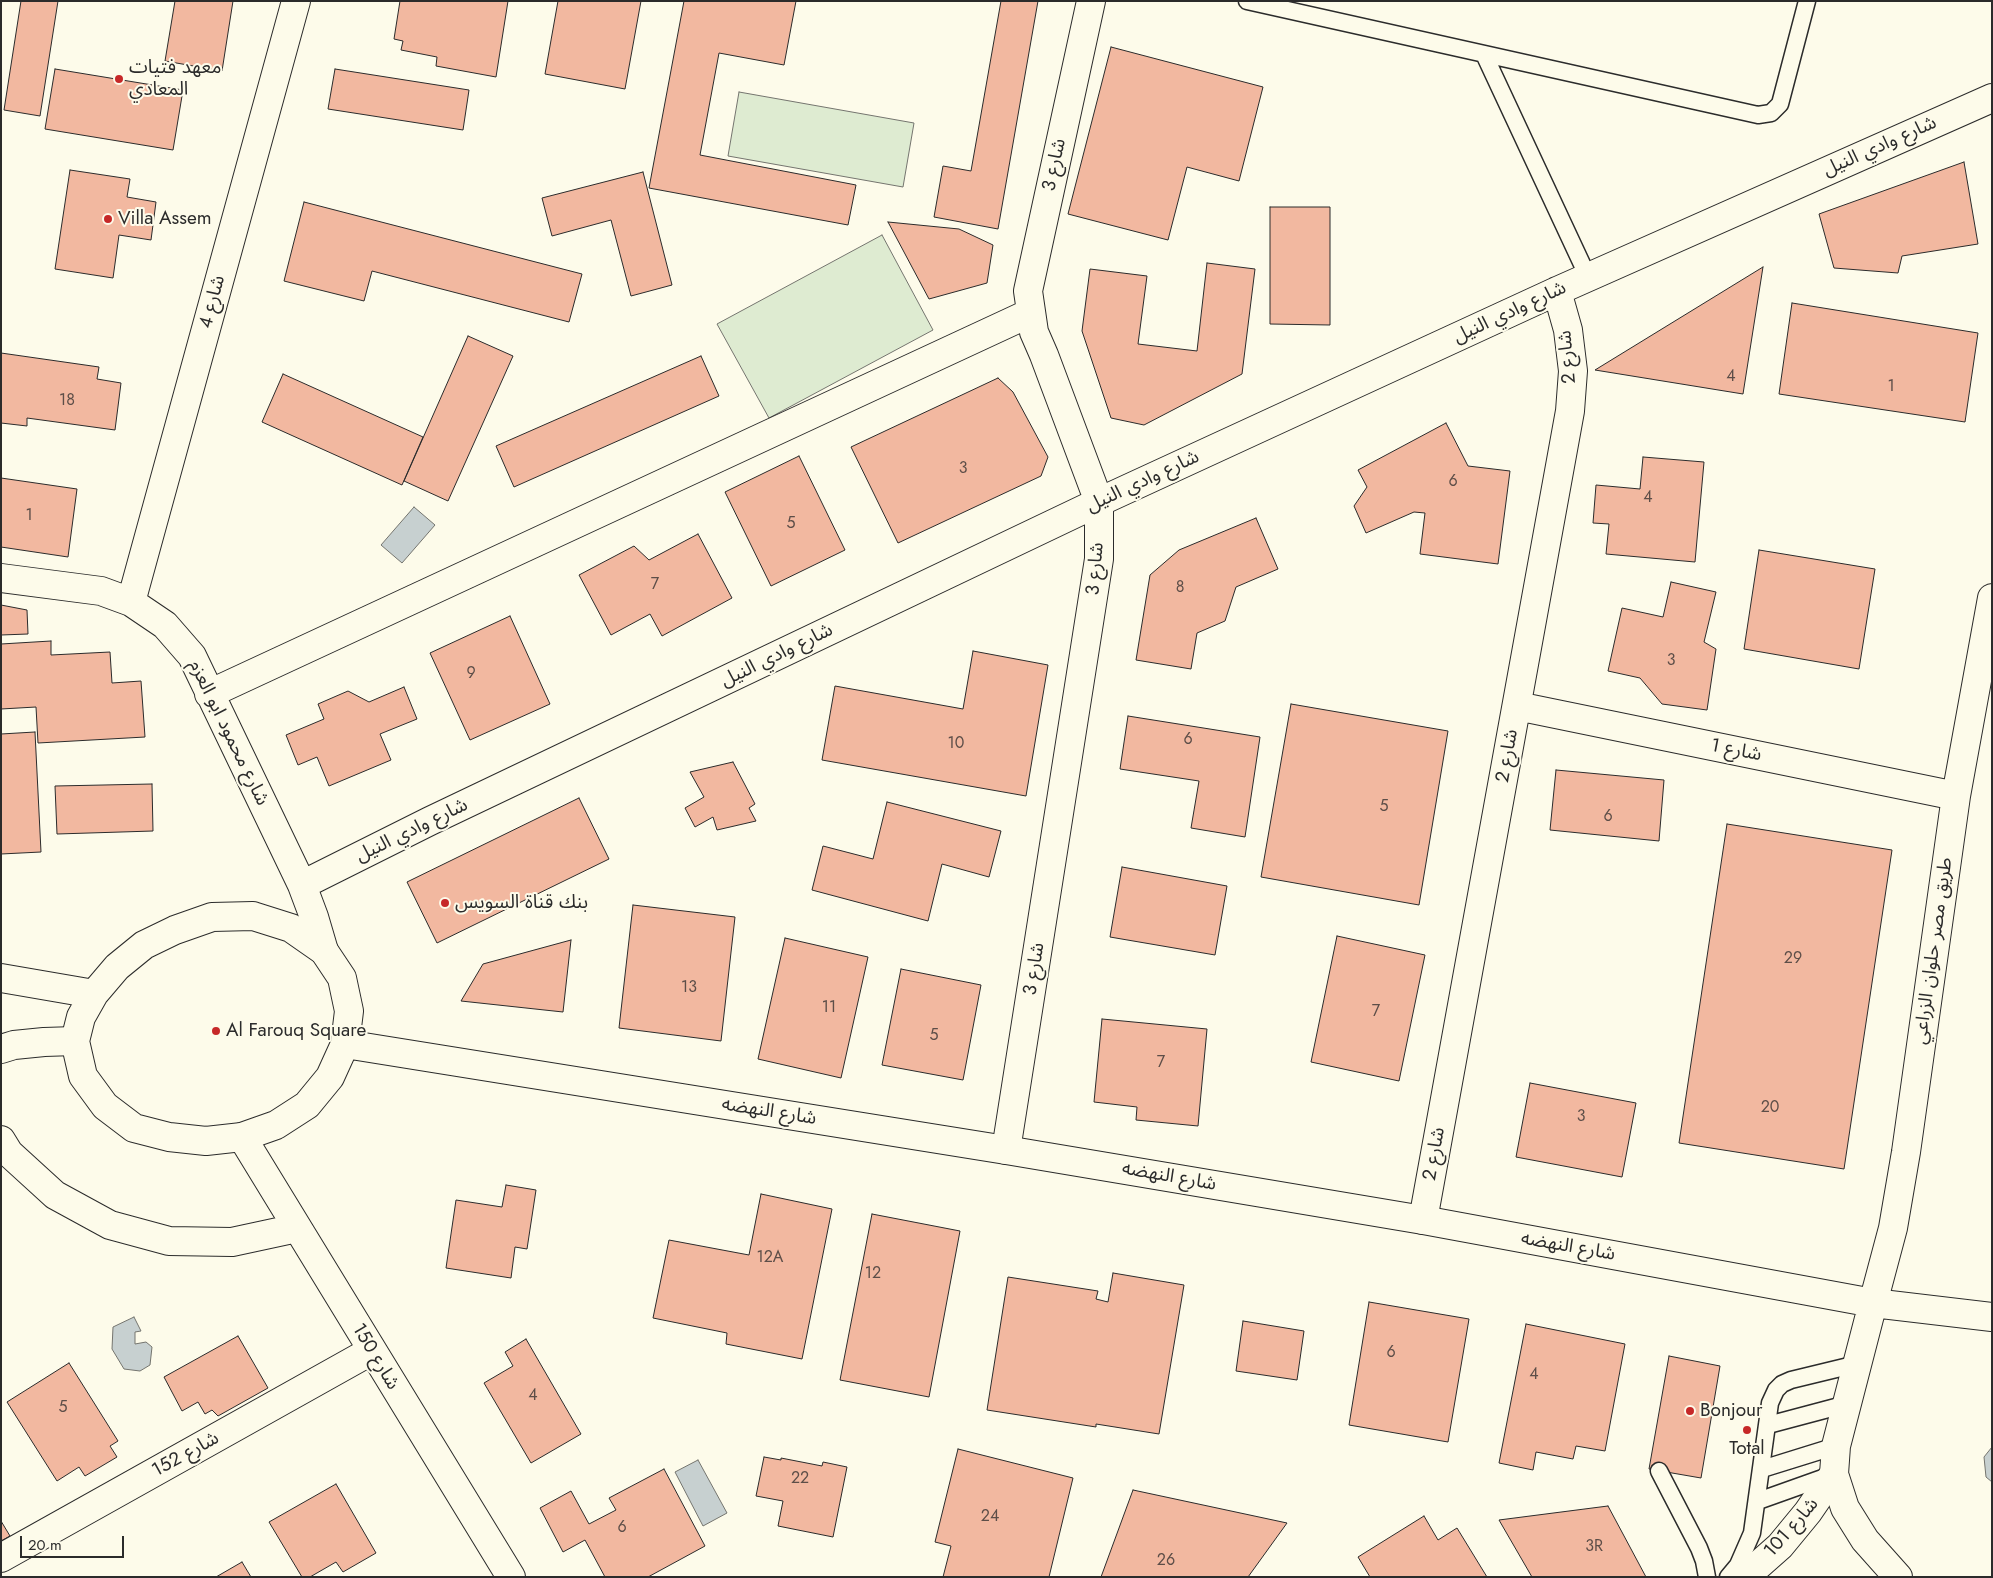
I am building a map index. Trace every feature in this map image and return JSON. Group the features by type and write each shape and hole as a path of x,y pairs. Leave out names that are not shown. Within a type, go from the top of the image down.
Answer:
{"street":[{"name":"شارع 4","path":"131,602 296,1"},
{"name":"شارع 3","path":"1006,1150 1099,559 1099,502 1034,332 1028,291 1091,1"},
{"name":"شارع وادي النيل","path":"302,885 1099,502 1557,291 1992,98"},
{"name":"شارع 2","path":"1422,1220 1570,412 1572,371 1568,330 1557,291"},
{"path":"209,694 1030,312"},
{"name":"شارع محمود ابو العزم","path":"1,578 101,591 131,602 165,625 192,656 302,885 324,951"},
{"name":"طريق مصر حلوان الزراعي","path":"1834,1474 1836,1446 1893,1228 1906,1152 1956,796 1992,598"},
{"name":"شارع 1","path":"1517,706 1956,796"},
{"path":"253,916 292,928 324,951 342,978 349,1011 345,1044 330,1077 307,1105 276,1125 242,1137 206,1141 169,1137 134,1128 105,1106 83,1076 75,1041 81,1016 94,994 117,967 144,946 174,930 212,917 253,916"},
{"path":"1,978 94,994"},
{"path":"1,1049 14,1045 75,1041"},
{"name":"شارع النهضه","path":"345,1044 1006,1150 1422,1220 1873,1303 1992,1318"},
{"name":"شارع 150","path":"242,1137 371,1351 511,1577"},
{"path":"1,1140 9,1153 55,1195 110,1225 169,1241 232,1242 297,1228"},
{"name":"شارع 152","path":"1,1558 371,1351"},
{"path":"1834,1474 1845,1508 1865,1540 1898,1577"},
{"name":"شارع 101","path":"1745,1577 1780,1546 1808,1512 1834,1474"}],"lane":[{"path":"1247,1 1300,7 1484,54 1758,115 1771,113 1780,104 1807,1"},
{"path":"1484,54 1588,277"},
{"path":"1728,1577 1738,1565 1748,1545 1755,1520 1772,1396 1782,1384 1791,1380 1857,1364"},
{"path":"1768,1425 1847,1404"},
{"path":"1762,1469 1836,1446"},
{"path":"1659,1471 1700,1548 1706,1577"},
{"path":"1758,1501 1834,1474"}],"green space":[{"path":"739,92 914,123 903,187 728,156"},
{"path":"882,235 933,330 769,418 717,324"}],"shaded area":[{"path":"414,507 435,525 402,563 381,545"},
{"path":"134,1317 141,1331 135,1332 135,1344 146,1342 152,1347 150,1365 140,1371 124,1369 112,1349 113,1327"},
{"path":"1992,1447 1992,1482 1986,1477 1984,1457"},
{"path":"698,1460 727,1513 703,1526 675,1472"}],"building":[{"path":"21,1 58,1 40,116 4,110"},
{"path":"175,1 233,1 222,71 165,61"},
{"path":"400,1 508,1 496,77 436,66 437,57 401,50 403,41 394,39"},
{"path":"558,1 641,1 625,89 545,74"},
{"path":"684,1 796,1 784,65 719,53 700,155 856,185 848,225 649,188"},
{"path":"1001,1 1038,1 998,229 934,217 943,166 971,171"},
{"path":"1111,47 1263,87 1239,181 1187,167 1168,240 1068,214"},
{"path":"55,69 183,90 173,150 45,129"},
{"path":"335,69 469,90 463,130 328,109"},
{"path":"1964,162 1978,244 1902,256 1898,273 1834,268 1819,214"},
{"name":"Villa Assem","path":"70,170 130,179 127,197 156,202 151,240 119,235 113,278 55,269"},
{"path":"643,172 672,285 631,296 611,220 552,236 542,198"},
{"path":"304,202 582,274 569,322 372,271 364,301 284,281"},
{"path":"1270,207 1330,207 1330,325 1270,324"},
{"path":"888,222 959,229 993,245 987,283 929,299"},
{"path":"1207,263 1255,269 1242,374 1144,425 1111,418 1082,331 1090,269 1147,276 1138,344 1197,351"},
{"path":"1763,267 1743,394 1595,370"},
{"path":"1792,303 1978,333 1965,422 1779,394"},
{"path":"468,336 513,356 448,501 404,481"},
{"path":"1,353 99,367 97,379 121,383 115,430 27,418 27,426 1,423"},
{"path":"701,356 719,396 514,487 496,446"},
{"path":"283,374 423,437 402,485 262,422"},
{"path":"998,378 1013,392 1048,457 1041,476 898,543 851,447"},
{"path":"1446,423 1468,466 1510,471 1498,564 1420,554 1425,513 1414,512 1366,533 1354,506 1367,487 1358,470"},
{"path":"799,456 845,550 771,586 725,492"},
{"path":"1643,457 1704,462 1695,562 1606,554 1609,524 1593,523 1596,485 1640,489"},
{"path":"1,478 77,489 68,557 1,547"},
{"path":"1256,518 1278,569 1236,587 1225,621 1197,633 1191,669 1136,660 1150,575 1179,550"},
{"path":"698,534 732,598 662,636 650,614 611,635 579,575 634,546 649,560"},
{"path":"1759,550 1875,569 1859,669 1744,649"},
{"path":"1671,582 1716,592 1704,642 1716,649 1707,710 1662,704 1640,678 1608,671 1622,608 1663,617"},
{"path":"1,605 27,610 28,634 1,635"},
{"path":"510,616 550,704 470,740 430,653"},
{"path":"51,641 51,655 110,652 112,683 141,681 145,737 38,743 36,707 1,709 1,644"},
{"path":"973,651 1048,665 1026,796 822,760 835,686 963,709"},
{"path":"404,687 417,719 380,734 391,760 329,786 317,757 298,765 286,735 324,719 318,704 348,691 369,702"},
{"path":"1291,704 1448,731 1419,905 1261,877"},
{"path":"1128,716 1260,737 1245,837 1191,828 1199,781 1120,769"},
{"path":"35,732 41,852 1,854 1,734"},
{"path":"733,762 755,804 749,808 756,821 717,830 713,817 695,827 685,808 704,797 690,772"},
{"path":"1556,770 1664,780 1659,841 1550,830"},
{"path":"152,784 153,831 57,834 55,786"},
{"path":"579,798 609,859 437,943 407,882"},
{"path":"887,802 1001,831 989,877 942,864 928,921 812,890 823,846 873,859"},
{"path":"1727,824 1892,850 1844,1169 1679,1143"},
{"path":"1122,867 1227,886 1215,955 1110,937"},
{"path":"633,905 735,917 721,1041 619,1028"},
{"path":"1337,936 1425,955 1399,1081 1311,1062"},
{"path":"785,938 868,957 841,1078 758,1059"},
{"path":"571,940 563,1012 461,1001 483,964"},
{"path":"901,969 981,985 963,1080 882,1065"},
{"path":"1102,1019 1207,1029 1198,1126 1136,1120 1137,1107 1094,1102"},
{"path":"1530,1083 1636,1103 1622,1177 1516,1157"},
{"path":"506,1185 536,1190 527,1249 515,1247 511,1278 446,1268 456,1200 502,1207"},
{"path":"761,1194 832,1209 802,1359 726,1344 727,1333 653,1318 669,1240 749,1255"},
{"path":"872,1214 960,1231 929,1397 840,1380"},
{"path":"1113,1273 1184,1285 1159,1434 1096,1424 1096,1427 987,1410 1008,1277 1098,1291 1096,1299 1108,1302"},
{"path":"1369,1302 1469,1319 1448,1442 1349,1425"},
{"path":"1243,1321 1304,1331 1297,1380 1236,1371"},
{"path":"1526,1324 1625,1344 1605,1451 1576,1446 1573,1459 1536,1452 1533,1470 1499,1463"},
{"path":"238,1336 268,1388 218,1416 212,1410 205,1414 198,1402 182,1411 164,1377"},
{"path":"526,1339 581,1434 531,1463 484,1383 513,1366 505,1352"},
{"path":"1669,1356 1720,1366 1701,1478 1649,1469"},
{"path":"69,1363 118,1441 110,1446 117,1457 85,1476 79,1467 57,1481 7,1402"},
{"path":"958,1449 1073,1478 1049,1577 943,1577 951,1546 935,1542"},
{"path":"764,1457 781,1460 781,1458 822,1466 823,1462 847,1467 833,1537 778,1526 783,1501 756,1496"},
{"path":"664,1469 705,1546 648,1577 605,1577 585,1540 563,1552 540,1508 571,1491 589,1524 616,1510 609,1498"},
{"path":"336,1484 376,1553 343,1572 336,1562 310,1577 302,1577 269,1522"},
{"path":"1133,1490 1287,1523 1248,1577 1101,1577"},
{"path":"1608,1506 1646,1577 1532,1577 1499,1520"},
{"path":"1424,1516 1438,1540 1457,1528 1487,1577 1370,1577 1358,1557"},
{"path":"1,1521 10,1536 1,1541"},
{"path":"242,1562 251,1577 216,1577"}],"place":[{"name":"معهد فتيات المعادي","path":"119,79"},
{"name":"Villa Assem","path":"108,219"},
{"name":"بنك قناة السويس","path":"445,903"},
{"name":"Al Farouq Square","path":"216,1031"},
{"name":"Bonjour","path":"1690,1411"},
{"name":"Total","path":"1747,1430"}]}
